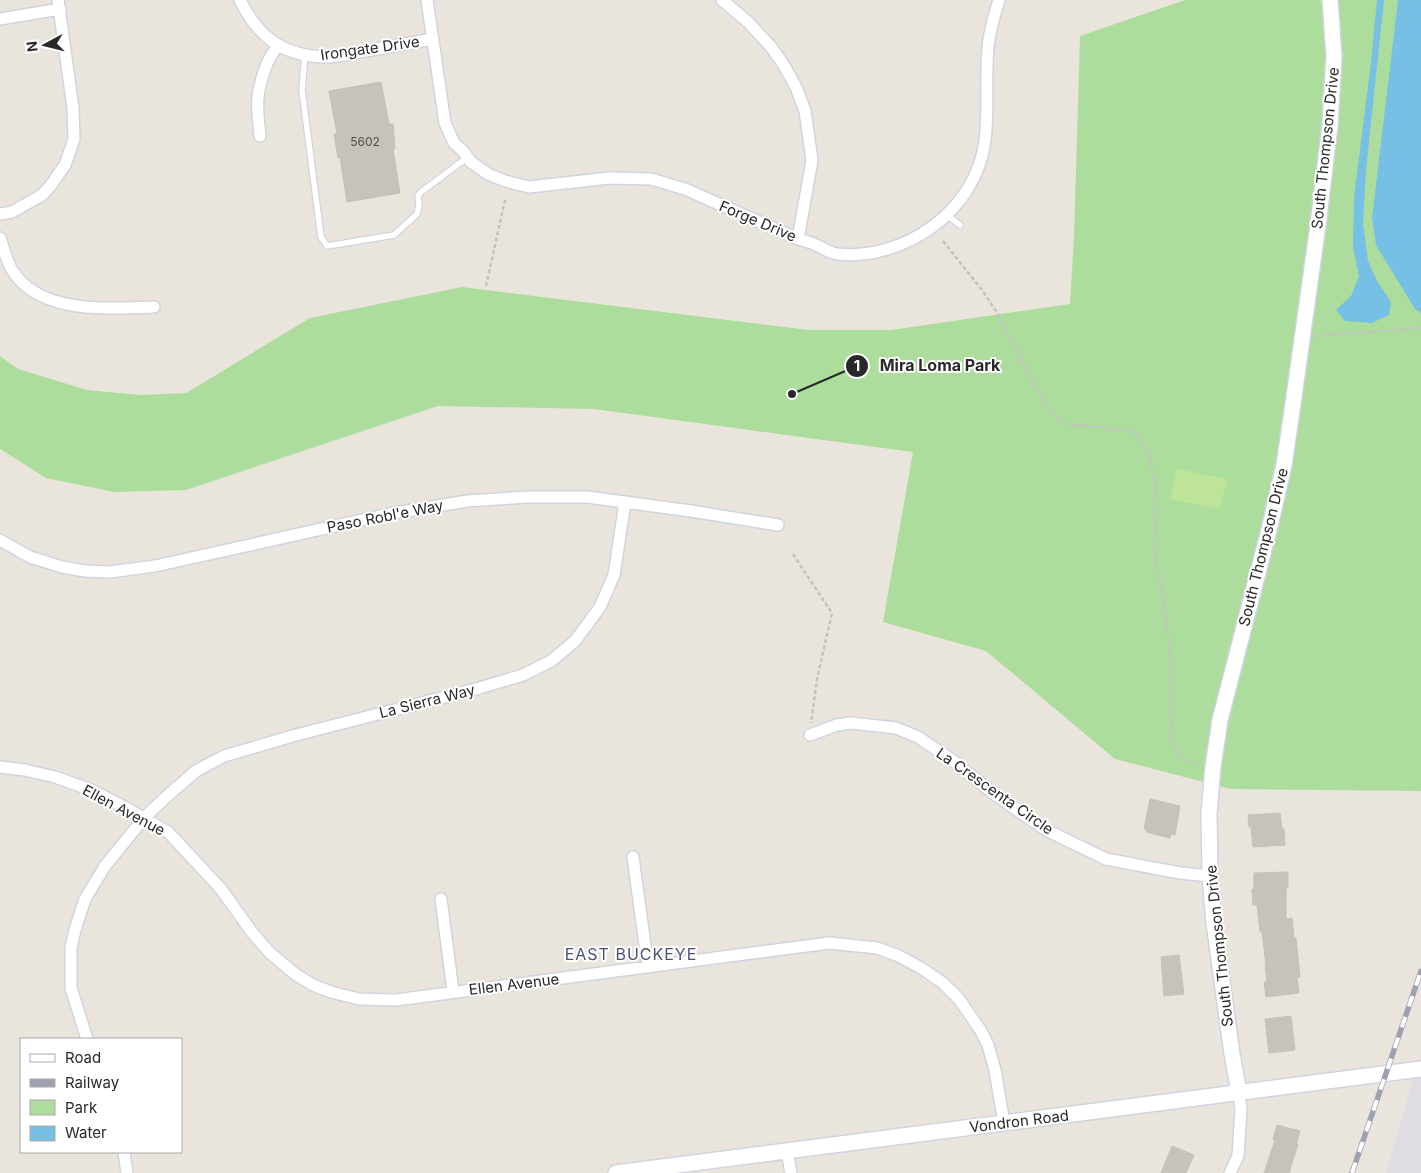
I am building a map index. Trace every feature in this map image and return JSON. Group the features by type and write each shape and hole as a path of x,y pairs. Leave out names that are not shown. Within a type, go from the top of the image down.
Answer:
{"street":[{"name":"Irongate Drive","path":"240,0 247,15 258,30 270,40 294,52 325,57 433,39"},
{"name":"Forge Drive","path":"427,0 445,123 454,143 471,162 488,174 505,181 529,187 609,178 651,179 685,189 835,254 884,251 909,242 947,215 969,187 977,171 985,140 988,49 990,31 999,0"},
{"path":"722,0 748,22 771,47 796,88 805,111 812,160 798,239"},
{"name":"South Thompson Drive","path":"1239,1093 1214,923 1210,876 1209,813 1220,720 1284,465 1303,336 1330,125 1334,56 1330,0"},
{"path":"0,19 59,4 73,108 74,139 69,157 52,185 42,195 12,212 0,214"},
{"path":"260,136 257,106 259,87 269,58 279,45"},
{"path":"0,238 7,260 13,271 21,280 44,296 58,302 89,308 154,307"},
{"name":"Paso Robl'e Way","path":"0,540 30,556 62,566 85,571 110,572 155,566 389,514 467,501 528,497 587,497 778,525"},
{"name":"La Sierra Way","path":"87,1038 72,988 71,948 74,930 85,898 105,866 144,818 196,771 224,756 523,675 551,661 574,641 600,607 614,575 625,502"},
{"name":"La Crescenta Circle","path":"810,735 837,725 851,723 896,728 918,737 952,760 994,794 1046,830 1106,859 1180,873 1210,876"},
{"name":"Ellen Avenue","path":"0,767 25,770 55,777 91,790 168,832 221,889 268,952 295,974 313,985 331,992 359,998 396,1000 829,943 877,948 899,956 921,968 943,983 960,999 988,1045 995,1070 1004,1123"},
{"path":"633,857 648,966"},
{"path":"441,899 453,991"},
{"name":"Vondron Road","path":"616,1173 1421,1069"},
{"path":"1230,1173 1238,1156 1241,1110 1239,1093"},
{"path":"787,1151 790,1173"},
{"path":"124,1153 127,1173"}],"lane":[{"path":"305,54 302,90 321,237 327,246 394,235 417,214 418,196 421,192 468,157"},
{"path":"947,215 960,225"}],"path":[{"path":"486,286 506,200"},
{"path":"943,241 982,290 996,312 1047,407 1065,424 1135,432 1149,456 1157,491 1157,569 1165,608 1171,661 1171,741 1179,758 1196,765"},
{"path":"1303,336 1421,328"},
{"path":"793,554 832,613 817,679 810,735"}],"shaded area":[{"path":"1421,1057 1421,1173 1386,1173 1416,1070"}],"green space":[{"path":"1185,0 1421,0 1421,791 1231,789 1115,759 986,651 883,622 913,452 594,409 438,406 186,490 114,492 46,478 0,449 0,356 18,369 87,390 141,395 186,393 310,318 462,287 809,330 891,330 1070,304 1080,36"},
{"path":"1177,469 1227,479 1220,509 1170,499"}],"water":[{"path":"1377,0 1384,0 1366,170 1363,223 1368,261 1377,281 1391,302 1389,315 1372,323 1345,321 1336,310 1351,296 1359,276 1353,247 1354,197"},
{"path":"1398,0 1421,0 1421,313 1415,309 1376,245 1372,218"}],"building":[{"path":"381,82 389,124 393,124 395,149 393,149 400,193 347,202 334,134 337,134 329,91"},
{"path":"1150,799 1180,806 1175,835 1171,834 1170,838 1146,832 1147,830 1144,829"},
{"path":"1280,813 1285,845 1253,847 1248,815"},
{"path":"1288,872 1286,919 1292,918 1294,938 1296,938 1300,977 1297,977 1299,993 1266,997 1264,982 1267,982 1266,965 1262,932 1260,932 1257,905 1253,905 1254,873"},
{"path":"1179,955 1184,994 1164,996 1161,957"},
{"path":"1291,1016 1295,1050 1269,1053 1265,1019"},
{"path":"1277,1125 1300,1131 1296,1144 1298,1144 1289,1173 1264,1173 1275,1140 1273,1139"},
{"path":"1172,1146 1194,1155 1186,1173 1161,1173"}],"railway":[{"path":"1352,1173 1421,971"}],"place":[{"name":"Mira Loma Park","path":"792,394"}],"district":[{"name":"EAST BUCKEYE","path":"631,954"}]}
